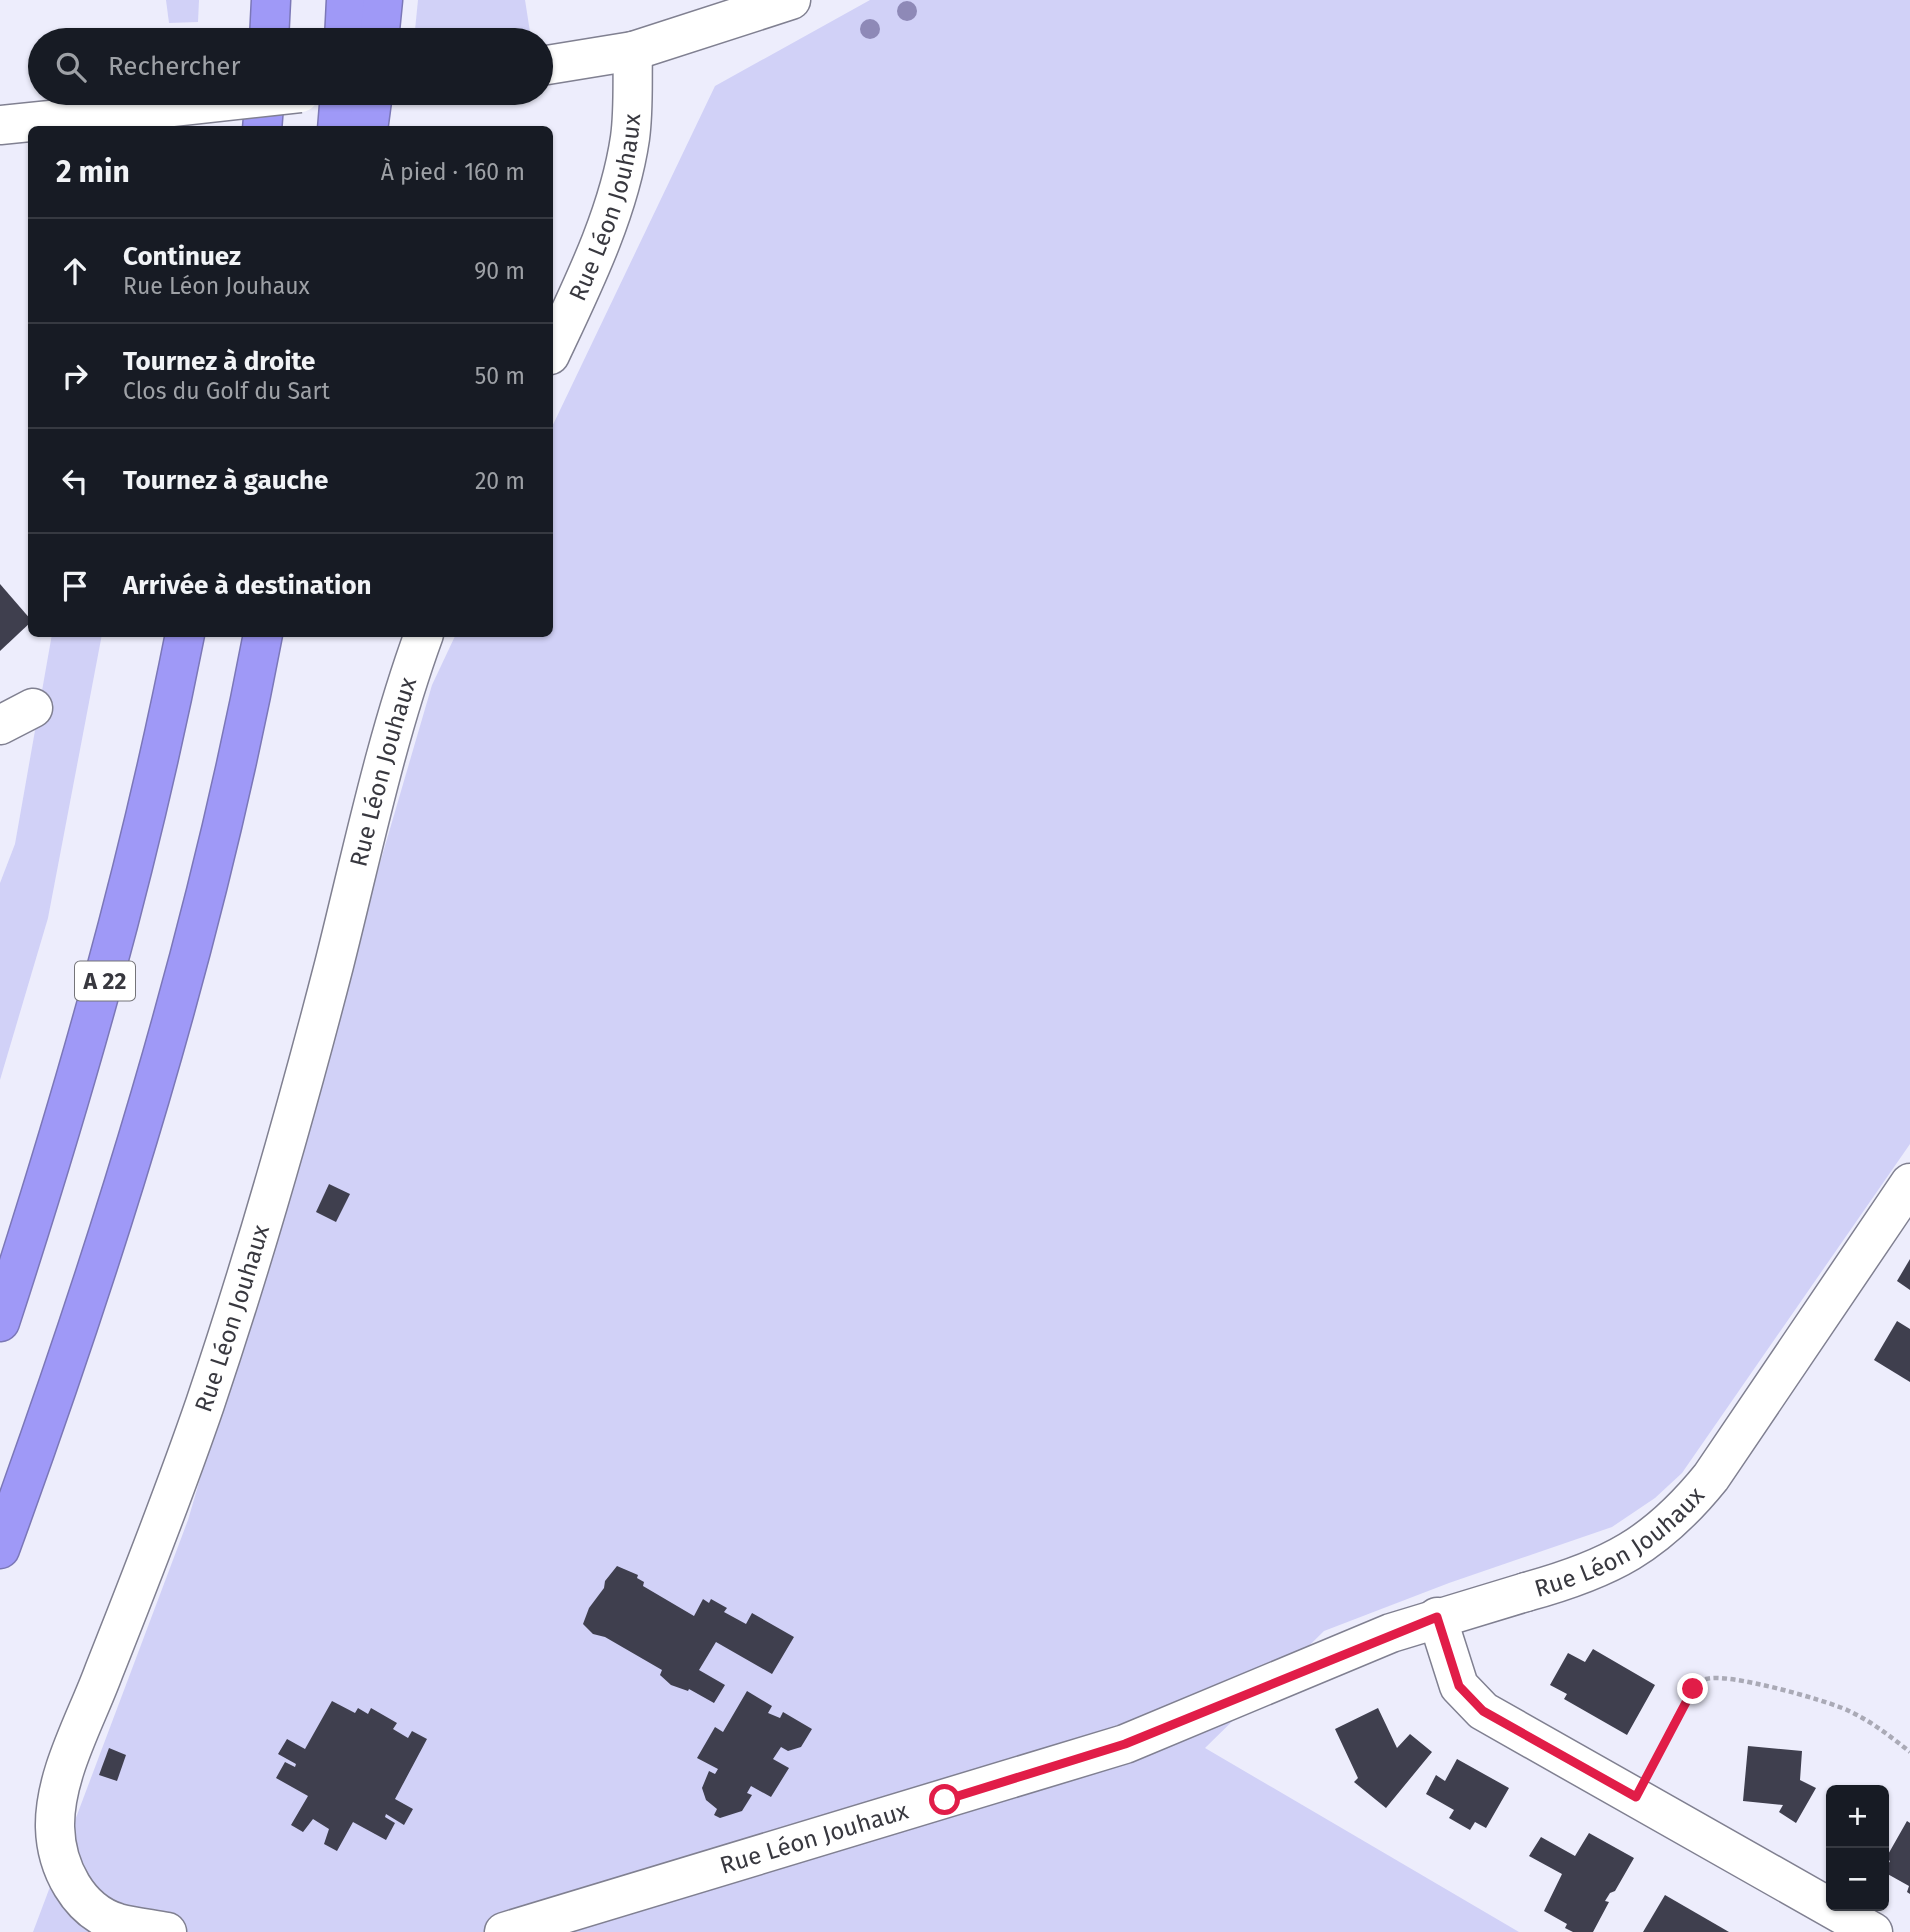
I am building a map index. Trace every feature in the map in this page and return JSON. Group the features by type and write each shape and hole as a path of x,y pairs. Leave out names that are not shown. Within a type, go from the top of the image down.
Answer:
{"highway":[{"path":"270,28 271,0"},
{"path":"345,28 346,0"},
{"path":"380,28 383,0"},
{"path":"262,126 264,105"},
{"path":"337,126 339,105"},
{"path":"369,126 371,105"},
{"name":"A 22","path":"0,1322 67,1113 128,894 184,637"},
{"path":"0,1549 64,1373 153,1088 225,815 262,637"}],"street":[{"path":"553,64 633,51 791,0"},
{"name":"Rue Léon Jouhaux","path":"553,348 590,266 625,167 632,111 633,51"},
{"path":"0,125 191,105"},
{"name":"Rue Léon Jouhaux","path":"167,1932 116,1922 89,1906 77,1893 65,1875 58,1850 56,1809 69,1762 158,1534 229,1331 292,1123 393,732 423,637"},
{"path":"0,726 33,708"},
{"name":"Rue Léon Jouhaux","path":"504,1932 1125,1744 1437,1617 1563,1582 1612,1562 1667,1526 1711,1477 1910,1183"},
{"path":"1437,1617 1459,1686 1483,1711 1873,1932"}],"path":[{"path":"1636,1797 1693,1689 1705,1679 1732,1678 1845,1709 1885,1731 1910,1752"}],"shaded area":[{"path":"166,0 199,0 198,22 169,23"},
{"path":"418,0 525,0 529,28 415,28"},
{"path":"870,0 1910,0 1910,1144 1682,1473 1655,1498 1612,1527 1449,1583 1324,1631 1205,1748 1519,1932 33,1932 188,1520 432,685 455,637 553,637 553,425 715,86"},
{"path":"51,637 101,637 48,918 0,1080 0,883 15,844"}],"building":[{"path":"0,584 28,616 28,625 0,651"},
{"path":"329,1184 350,1194 336,1222 316,1212"},
{"path":"1910,1259 1910,1290 1897,1281"},
{"path":"1897,1321 1910,1329 1910,1382 1874,1360"},
{"path":"617,1566 638,1575 637,1578 644,1582 643,1586 694,1616 703,1599 709,1603 711,1599 727,1608 724,1612 746,1624 752,1613 794,1637 772,1674 716,1642 699,1670 725,1685 714,1703 689,1689 688,1691 671,1685 660,1675 662,1670 605,1637 593,1634 583,1624 589,1608"},
{"path":"1593,1649 1655,1685 1627,1735 1564,1699 1567,1694 1550,1685 1568,1653 1585,1662"},
{"path":"747,1691 772,1706 768,1713 780,1718 783,1712 812,1729 801,1747 788,1751 781,1747 773,1759 789,1768 771,1797 751,1786 747,1793 752,1795 742,1811 720,1818 714,1815 717,1809 706,1800 702,1788 709,1771 715,1774 718,1769 697,1758 715,1727 723,1732"},
{"path":"332,1701 355,1713 358,1708 368,1714 371,1708 397,1723 393,1729 408,1738 412,1731 427,1739 395,1799 413,1809 404,1825 386,1814 385,1817 395,1823 386,1840 353,1822 337,1851 324,1844 329,1829 313,1819 303,1832 291,1825 308,1796 276,1778 285,1762 295,1767 296,1764 278,1754 287,1739 305,1749"},
{"path":"1378,1708 1397,1748 1410,1734 1432,1752 1386,1808 1354,1782 1358,1778 1335,1729"},
{"path":"1748,1746 1802,1751 1800,1780 1816,1788 1796,1823 1779,1812 1783,1805 1743,1801"},
{"path":"109,1748 126,1755 117,1781 99,1775"},
{"path":"1457,1759 1509,1788 1486,1828 1475,1822 1470,1830 1449,1818 1454,1810 1426,1794 1436,1775 1445,1781"},
{"path":"1907,1821 1910,1823 1910,1894 1907,1892 1909,1886 1889,1875 1889,1853"},
{"path":"1589,1833 1634,1858 1615,1891 1610,1893 1605,1901 1609,1902 1593,1932 1573,1932 1565,1928 1567,1924 1544,1911 1562,1874 1529,1856 1541,1837 1575,1856"},
{"path":"1665,1895 1729,1932 1643,1932"}],"route":[{"path":"945,1800 1125,1744 1391,1633 1437,1617 1459,1686 1483,1711 1636,1797 1693,1689"}]}
